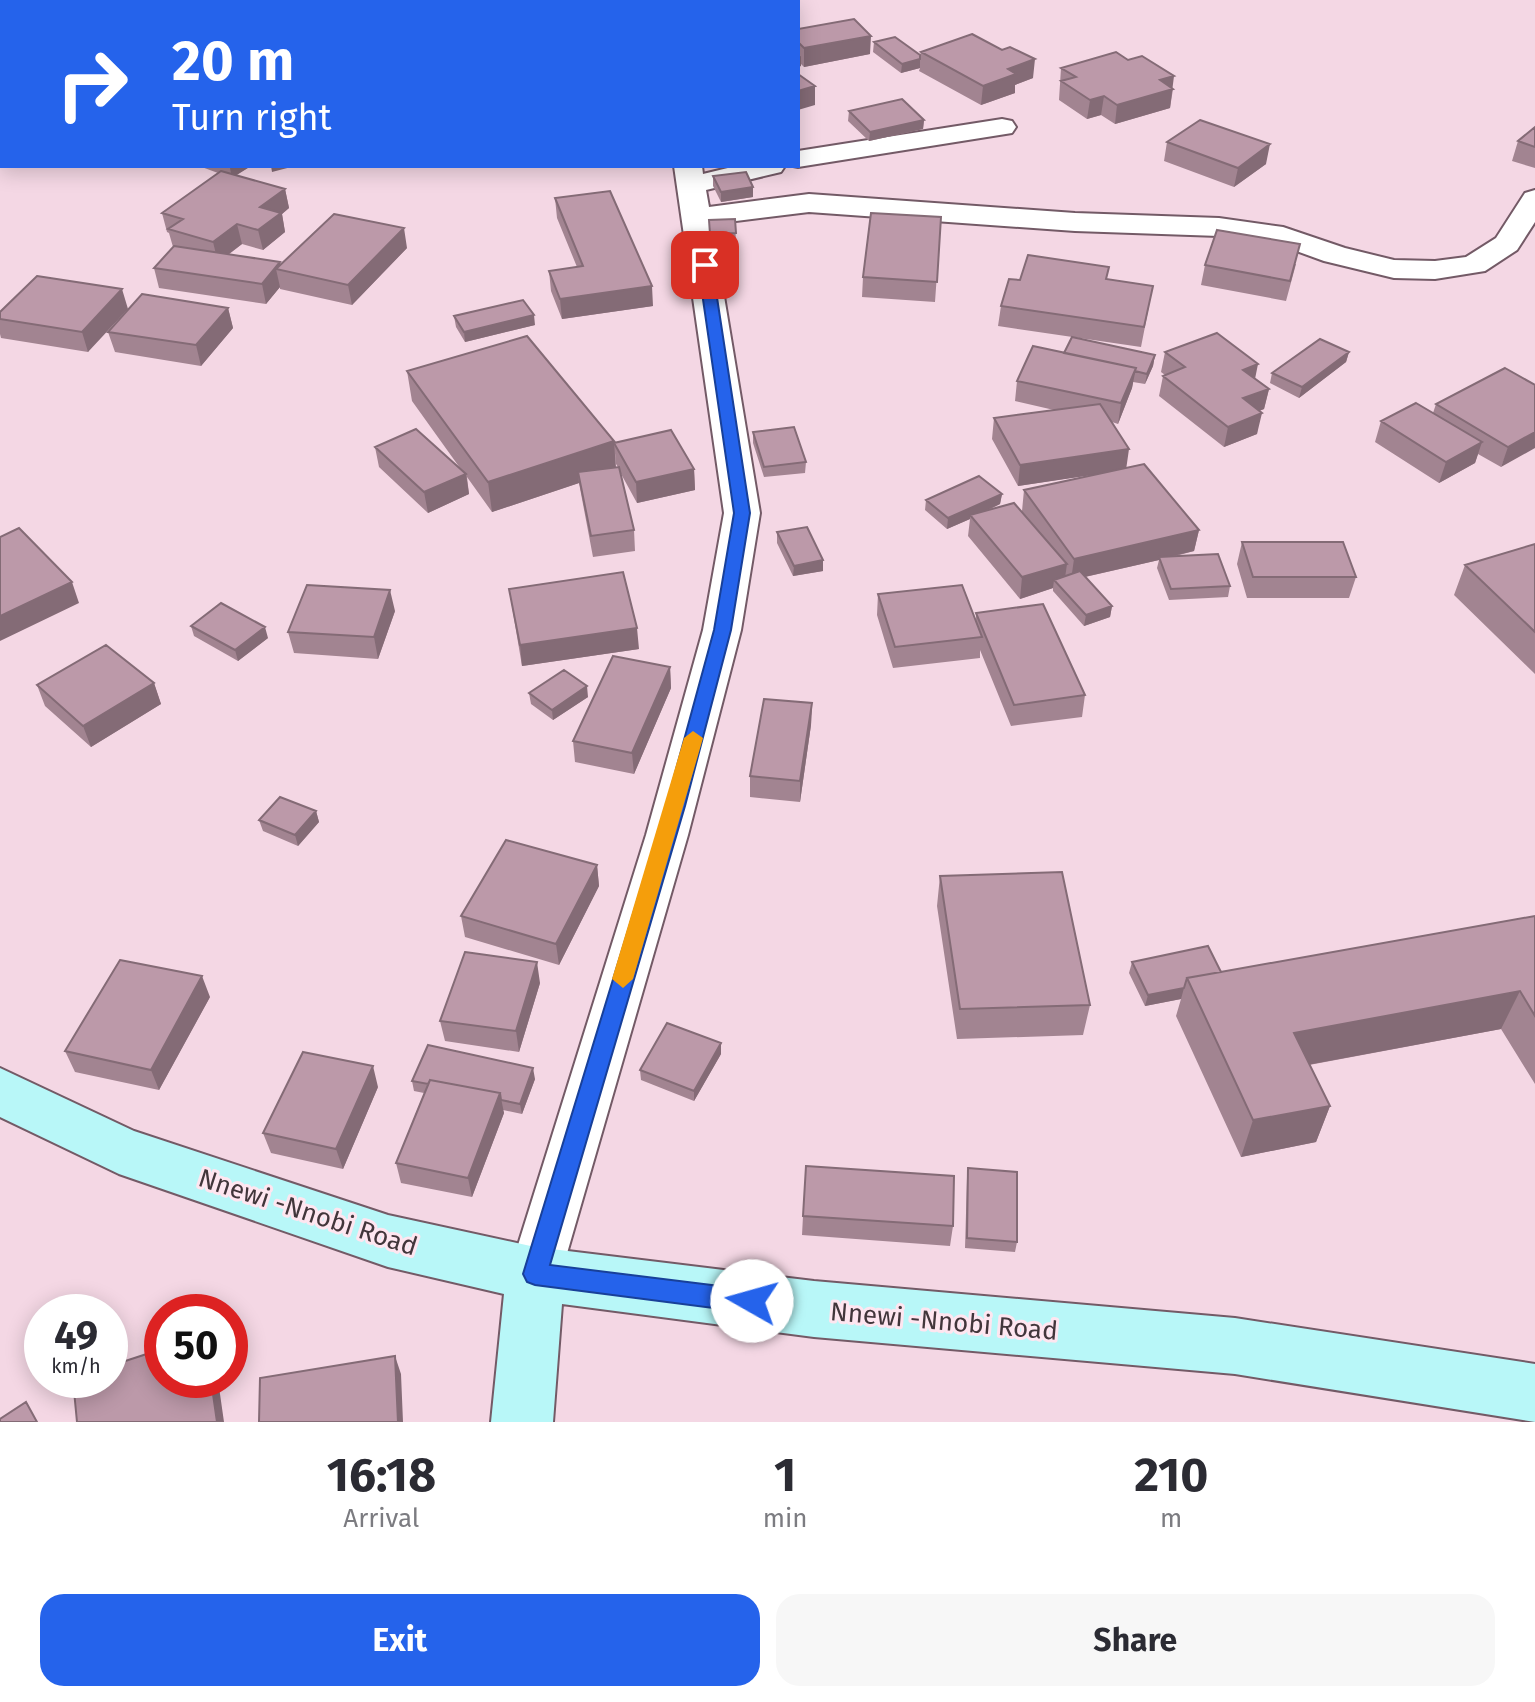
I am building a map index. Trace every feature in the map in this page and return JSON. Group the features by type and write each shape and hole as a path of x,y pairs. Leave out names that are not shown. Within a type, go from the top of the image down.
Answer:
{"main road":[{"name":"Nnewi -Nnobi Road","path":"0,1091 119,1150 388,1241 535,1274 814,1309 1235,1346 1535,1394"},
{"path":"522,1422 535,1274"}],"street":[{"path":"800,159 1002,127"},
{"path":"692,189 764,168"},
{"path":"692,189 809,203 1075,222 1219,227 1283,236 1335,255 1394,269 1435,270 1474,265 1507,244 1535,199"},
{"path":"535,1274 675,806 722,630 742,513 692,189"}],"building":[{"path":"854,19 871,36 804,48 800,44 800,29"},
{"path":"972,34 1002,50 1010,47 1035,59 1008,69 1016,74 983,86 921,52"},
{"path":"895,37 920,55 920,59 902,64 874,42"},
{"path":"1116,52 1128,60 1142,56 1174,76 1160,80 1173,89 1117,105 1104,96 1090,100 1061,81 1076,77 1061,68"},
{"path":"800,75 815,86 800,90"},
{"path":"902,99 924,120 870,132 849,111"},
{"path":"1200,120 1270,144 1238,168 1167,142"},
{"path":"1535,127 1535,147 1518,141"},
{"path":"221,171 285,189 260,207 281,213 258,230 237,224 213,242 168,229 183,219 162,213"},
{"path":"746,172 753,187 721,192 713,176"},
{"path":"610,191 652,286 560,299 549,271 583,266 555,198"},
{"path":"871,213 941,217 937,282 863,277"},
{"path":"334,214 404,228 348,285 276,269"},
{"path":"735,219 736,233 710,234 709,220"},
{"path":"1217,230 1300,244 1290,281 1205,265"},
{"path":"174,246 280,262 262,284 154,268"},
{"path":"1028,255 1109,267 1106,279 1153,286 1144,327 1001,306 1009,279 1020,280"},
{"path":"37,276 122,289 82,332 0,319 0,312"},
{"path":"142,294 228,308 196,345 108,332"},
{"path":"523,300 534,315 464,332 454,316"},
{"path":"1217,333 1258,364 1243,370 1269,389 1243,398 1262,413 1228,427 1163,376 1185,367 1165,352"},
{"path":"527,336 614,441 488,482 407,371"},
{"path":"1072,337 1155,355 1147,374 1135,371 1136,368 1064,353"},
{"path":"1320,339 1349,352 1302,387 1272,373"},
{"path":"1033,346 1136,368 1121,403 1017,381"},
{"path":"1505,368 1535,385 1535,432 1508,447 1436,404"},
{"path":"1416,403 1482,442 1446,462 1381,421"},
{"path":"1100,404 1129,449 1020,465 994,418"},
{"path":"794,427 806,462 764,467 753,432"},
{"path":"416,429 466,474 424,492 375,447"},
{"path":"671,430 694,469 636,482 614,443"},
{"path":"1144,464 1199,530 1074,559 1024,490"},
{"path":"619,467 634,530 591,536 578,472"},
{"path":"979,476 1002,494 948,518 926,500"},
{"path":"1014,503 1067,564 1022,577 970,515"},
{"path":"807,527 823,560 794,566 777,532"},
{"path":"19,528 72,582 0,616 0,537"},
{"path":"1242,542 1343,542 1356,577 1253,577"},
{"path":"1535,544 1535,632 1465,565"},
{"path":"1218,554 1230,586 1171,589 1159,557"},
{"path":"1080,571 1112,606 1086,615 1054,580"},
{"path":"623,572 637,628 520,645 509,589"},
{"path":"307,585 390,590 374,637 288,632"},
{"path":"962,585 982,637 895,647 878,594"},
{"path":"221,603 265,627 235,650 191,626"},
{"path":"1043,604 1085,695 1014,705 976,613"},
{"path":"106,645 154,683 83,726 37,685"},
{"path":"613,656 670,667 632,753 573,741"},
{"path":"564,670 587,686 552,710 529,693"},
{"path":"764,699 812,703 800,781 750,776"},
{"path":"280,797 316,811 295,835 259,820"},
{"path":"506,840 597,865 556,944 461,916"},
{"path":"1062,872 1090,1005 960,1009 940,876"},
{"path":"1535,916 1535,1016 1520,991 1294,1033 1330,1106 1253,1120 1187,978"},
{"path":"1208,946 1221,972 1187,978 1184,988 1148,995 1132,962"},
{"path":"465,952 537,962 516,1031 440,1021"},
{"path":"120,960 202,976 151,1070 65,1051"},
{"path":"667,1023 721,1043 694,1091 640,1070"},
{"path":"428,1045 533,1068 520,1104 501,1100 500,1093 430,1080 428,1084 412,1081"},
{"path":"303,1052 373,1066 336,1149 263,1133"},
{"path":"430,1080 500,1093 468,1178 396,1163"},
{"path":"806,1166 954,1176 953,1226 803,1216"},
{"path":"968,1168 1017,1172 1017,1242 967,1238"},
{"path":"144,1355 144,1398 214,1398 217,1422 77,1422 75,1398 128,1398 128,1360"},
{"path":"395,1356 398,1422 259,1422 260,1378"},
{"path":"26,1402 37,1422 0,1422 0,1419"}],"slow traffic":[{"path":"623,979 693,738"}],"route":[{"path":"705,265 742,513 722,630 675,806 535,1274 752,1301"}]}
